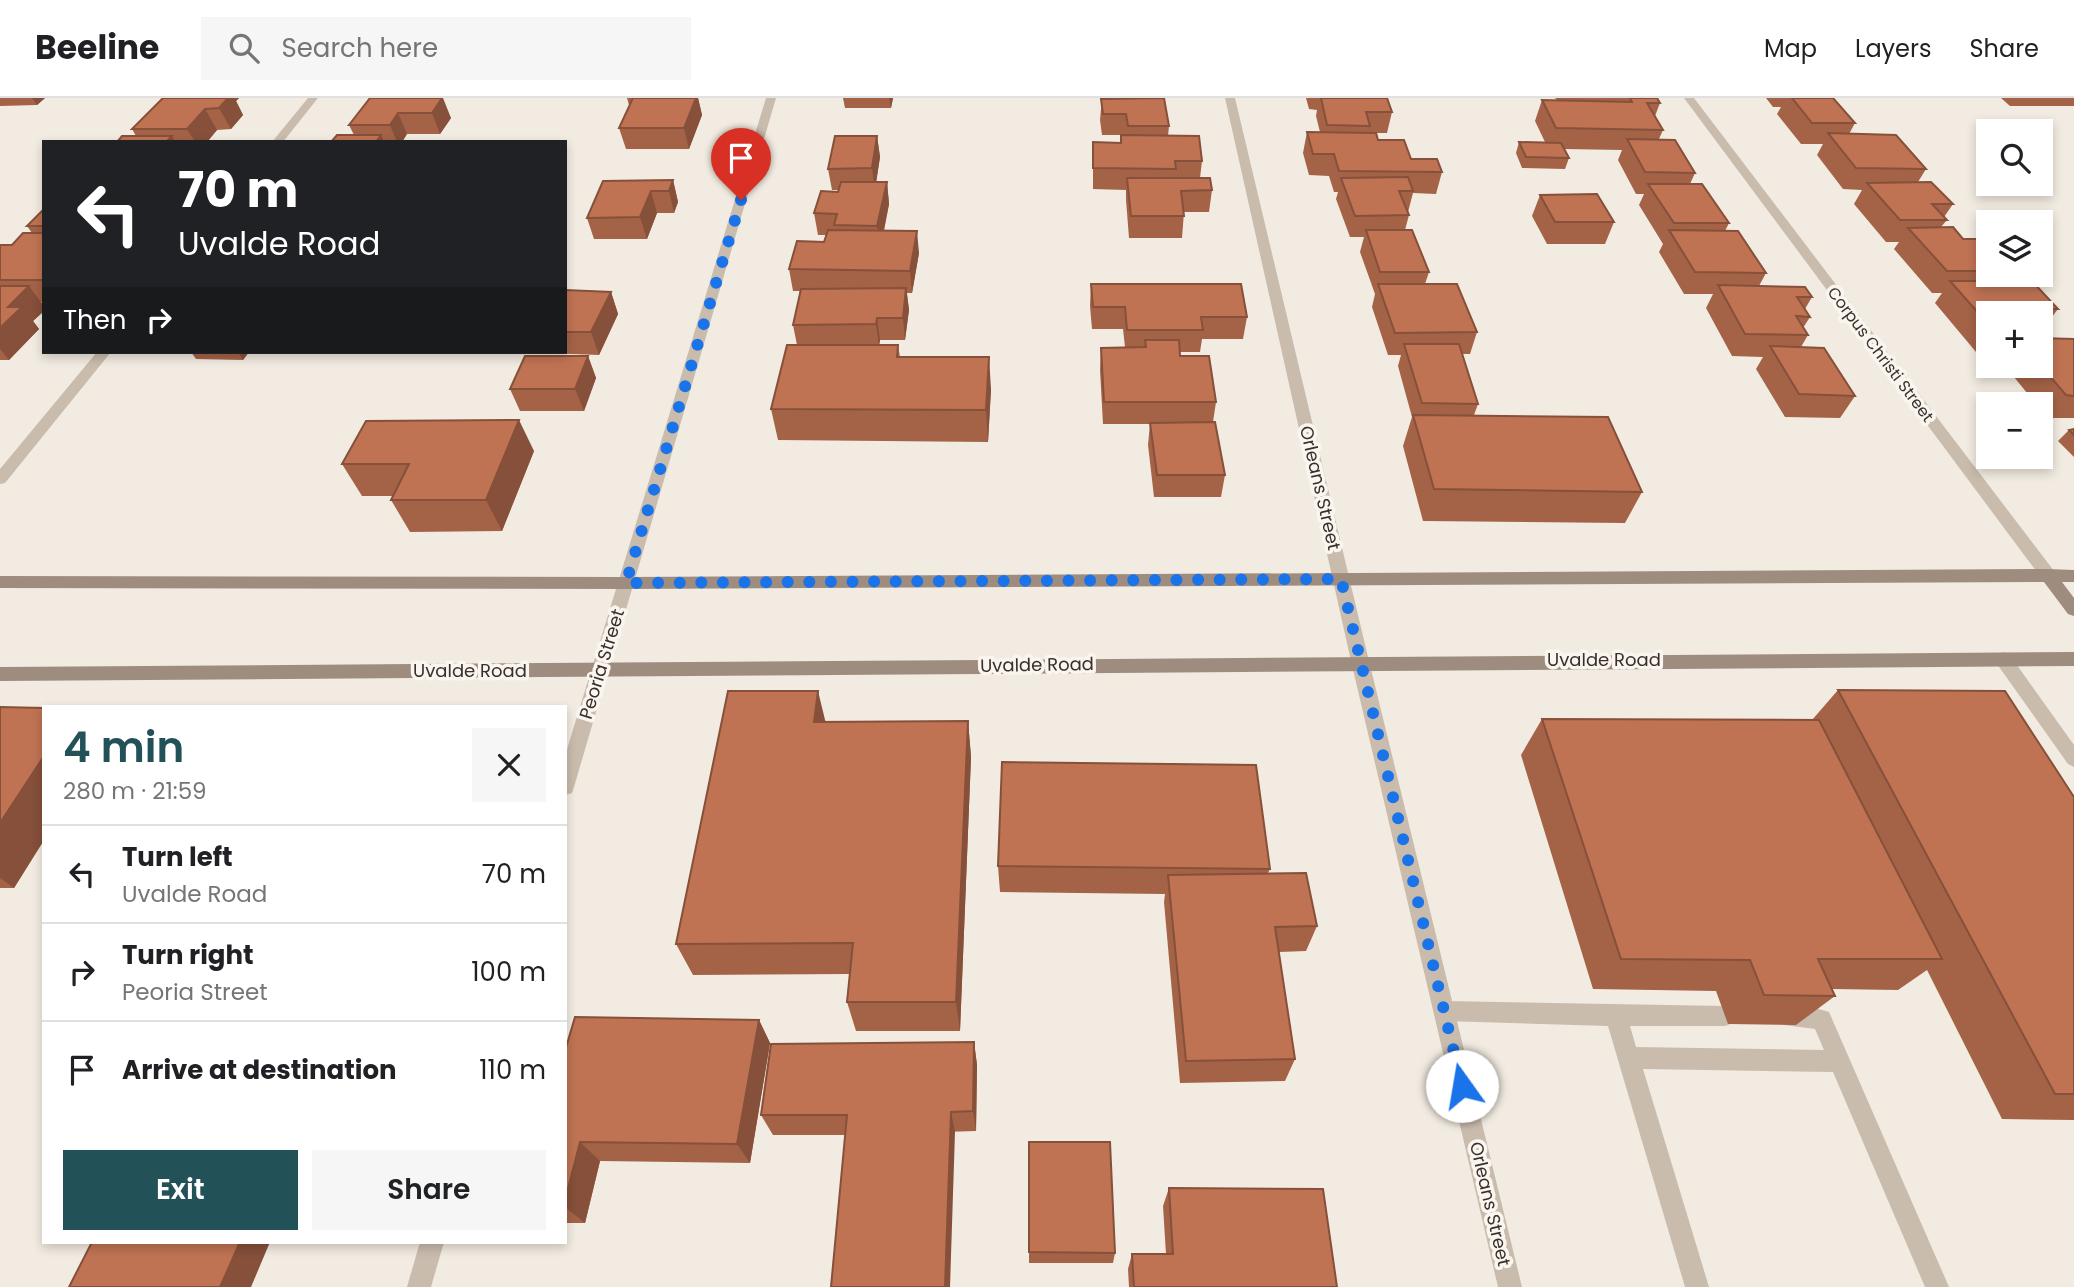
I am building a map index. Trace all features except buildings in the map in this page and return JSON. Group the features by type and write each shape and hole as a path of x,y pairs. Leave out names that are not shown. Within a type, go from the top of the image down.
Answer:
{"main road":[{"name":"Corpus Christi Street","path":"2048,575 2074,610"},
{"path":"0,582 626,583 2074,576"},
{"name":"Uvalde Road","path":"0,674 1360,661 2074,659"}],"street":[{"path":"279,140 313,98"},
{"name":"Peoria Street","path":"567,780 771,98"},
{"name":"Orleans Street","path":"1230,98 1360,661 1510,1287"},
{"name":"Corpus Christi Street","path":"1689,98 2048,575"},
{"path":"0,479 102,354"},
{"path":"2003,659 2074,759"},
{"path":"1444,1011 1725,1016"},
{"path":"1616,1016 1697,1287"},
{"path":"1792,1018 1821,1019 1937,1287"},
{"path":"1628,1058 1839,1061"},
{"path":"419,1287 431,1244"}],"route":[{"path":"741,200 626,583 1341,579 1462,1086"}]}
